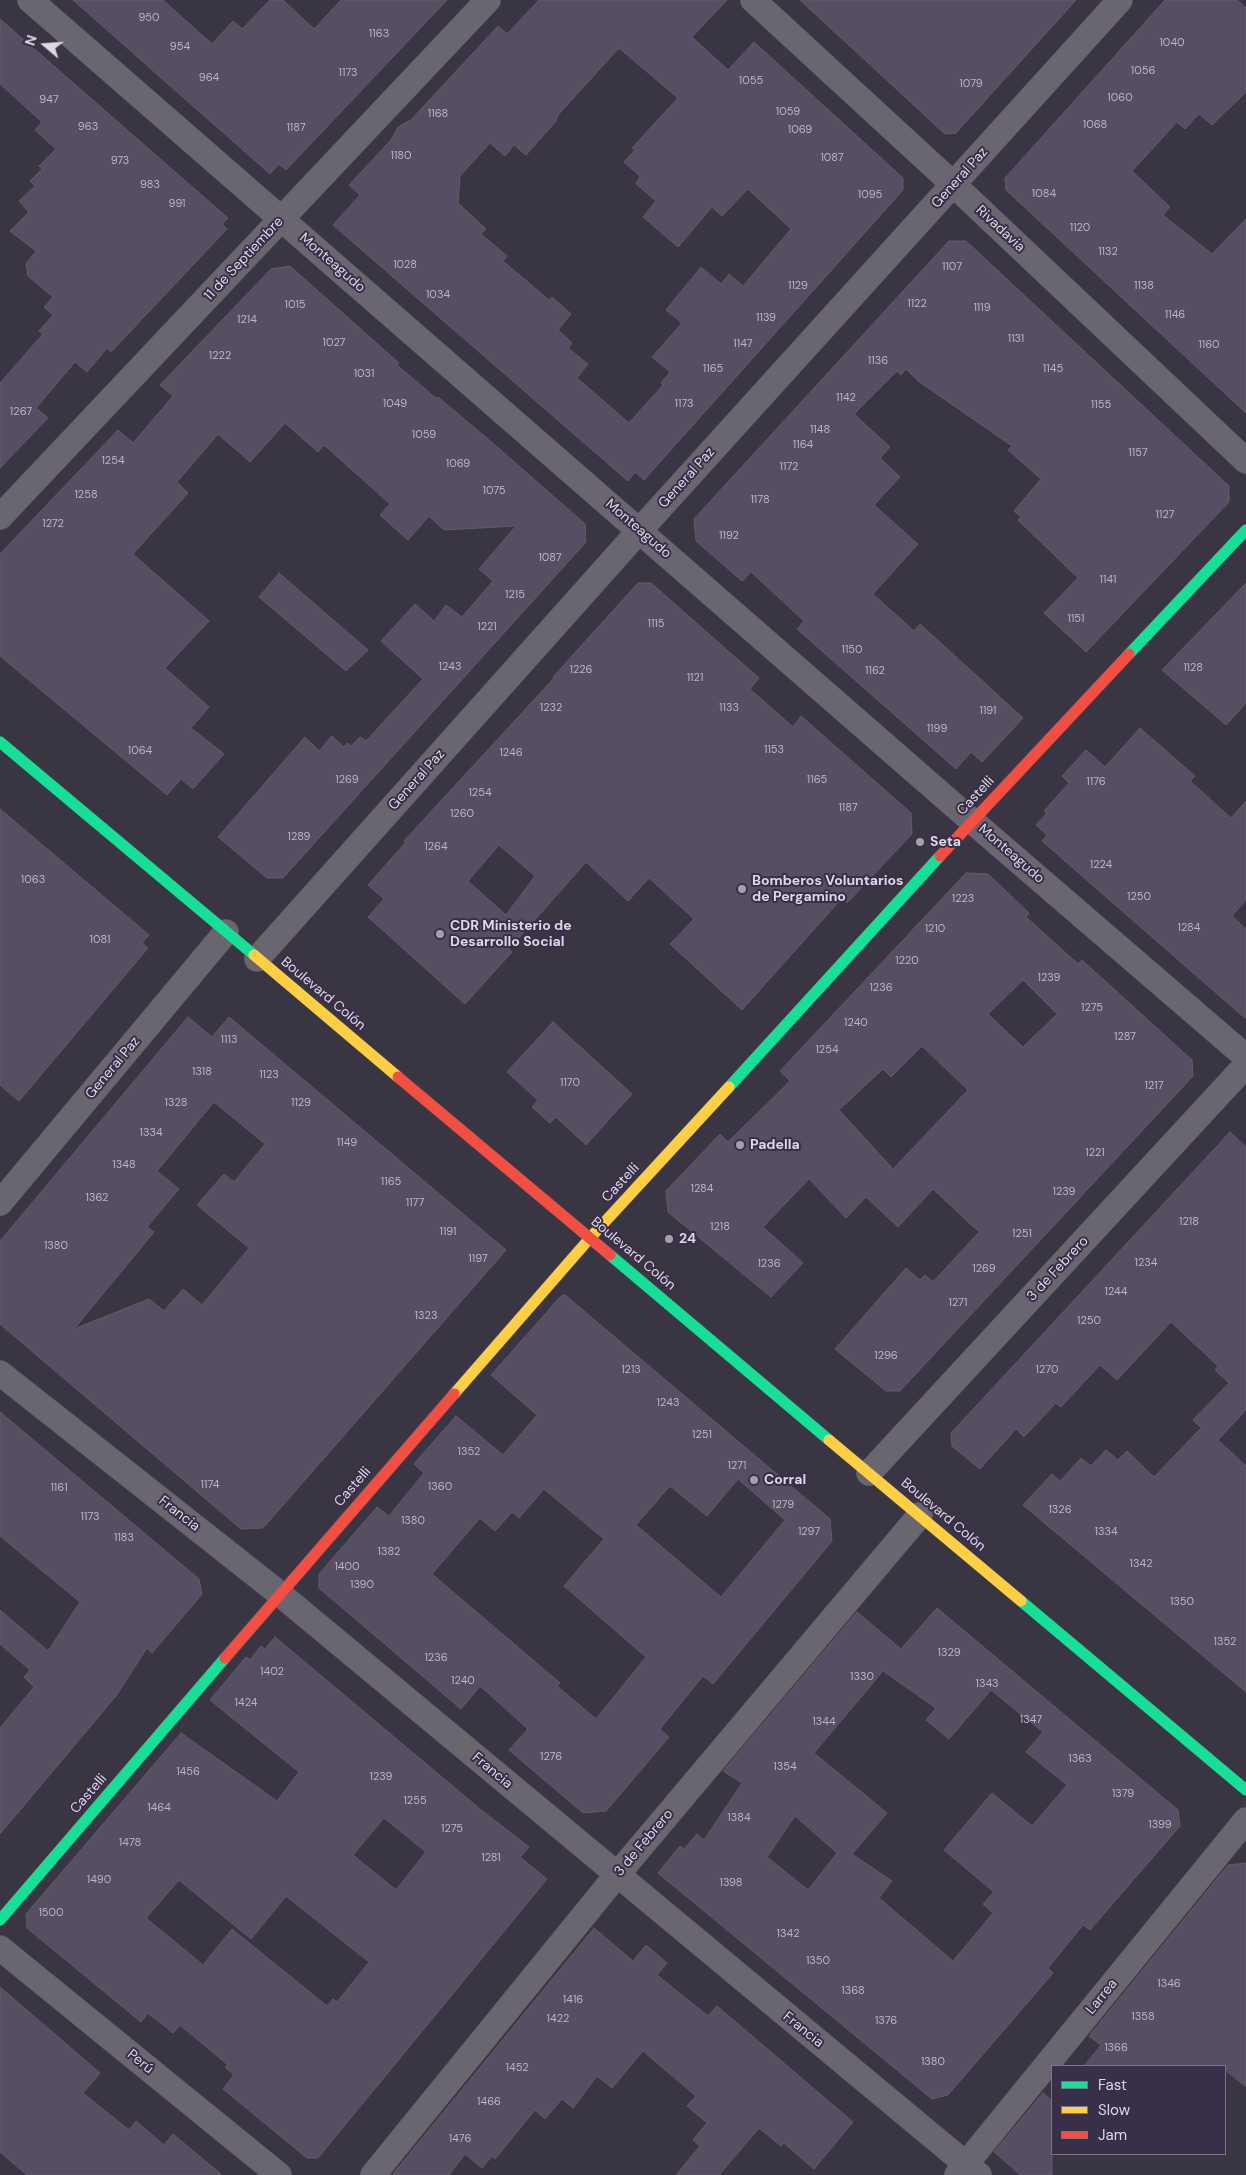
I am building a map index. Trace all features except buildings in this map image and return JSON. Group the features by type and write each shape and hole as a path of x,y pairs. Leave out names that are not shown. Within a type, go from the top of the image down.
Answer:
{"street":[{"name":"Monteagudo","path":"30,0 972,821 1246,1057"},
{"name":"11 de Septiembre","path":"0,517 488,0"},
{"name":"Rivadavia","path":"753,0 954,185 1246,461"},
{"name":"General Paz","path":"257,959 640,530 1120,0"},
{"name":"Castelli","path":"0,1920 280,1594 590,1238 972,821 1246,530"},
{"name":"Boulevard Colón","path":"0,742 1246,1790"},
{"name":"General Paz","path":"0,1203 226,932"},
{"name":"3 de Febrero","path":"870,1473 1246,1065"},
{"name":"Francia","path":"0,1373 280,1594 968,2171"},
{"name":"3 de Febrero","path":"372,2175 616,1876 920,1515"},
{"name":"Larrea","path":"1052,2065 1246,1820"},
{"name":"Perú","path":"0,1948 279,2175"},
{"name":"Larrea","path":"968,2171 1051,2066"}],"traffic: fast":[{"path":"1129,654 1246,530"},
{"path":"0,742 254,955"},
{"path":"729,1087 940,856"},
{"path":"610,1255 829,1440"},
{"path":"1021,1601 1246,1790"},
{"path":"0,1920 225,1658"}],"traffic: slow":[{"path":"254,955 398,1077"},
{"path":"454,1394 590,1238 729,1087"},
{"path":"829,1440 1021,1601"}],"traffic: jam":[{"path":"940,856 1129,654"},
{"path":"398,1077 610,1255"},
{"path":"225,1658 454,1394"}],"place":[{"name":"Seta","path":"920,842"},
{"name":"Bomberos Voluntarios de Pergamino","path":"742,889"},
{"name":"CDR Ministerio de Desarrollo Social","path":"440,934"},
{"name":"Padella","path":"740,1145"},
{"name":"24","path":"669,1239"},
{"name":"Corral","path":"754,1480"}]}
